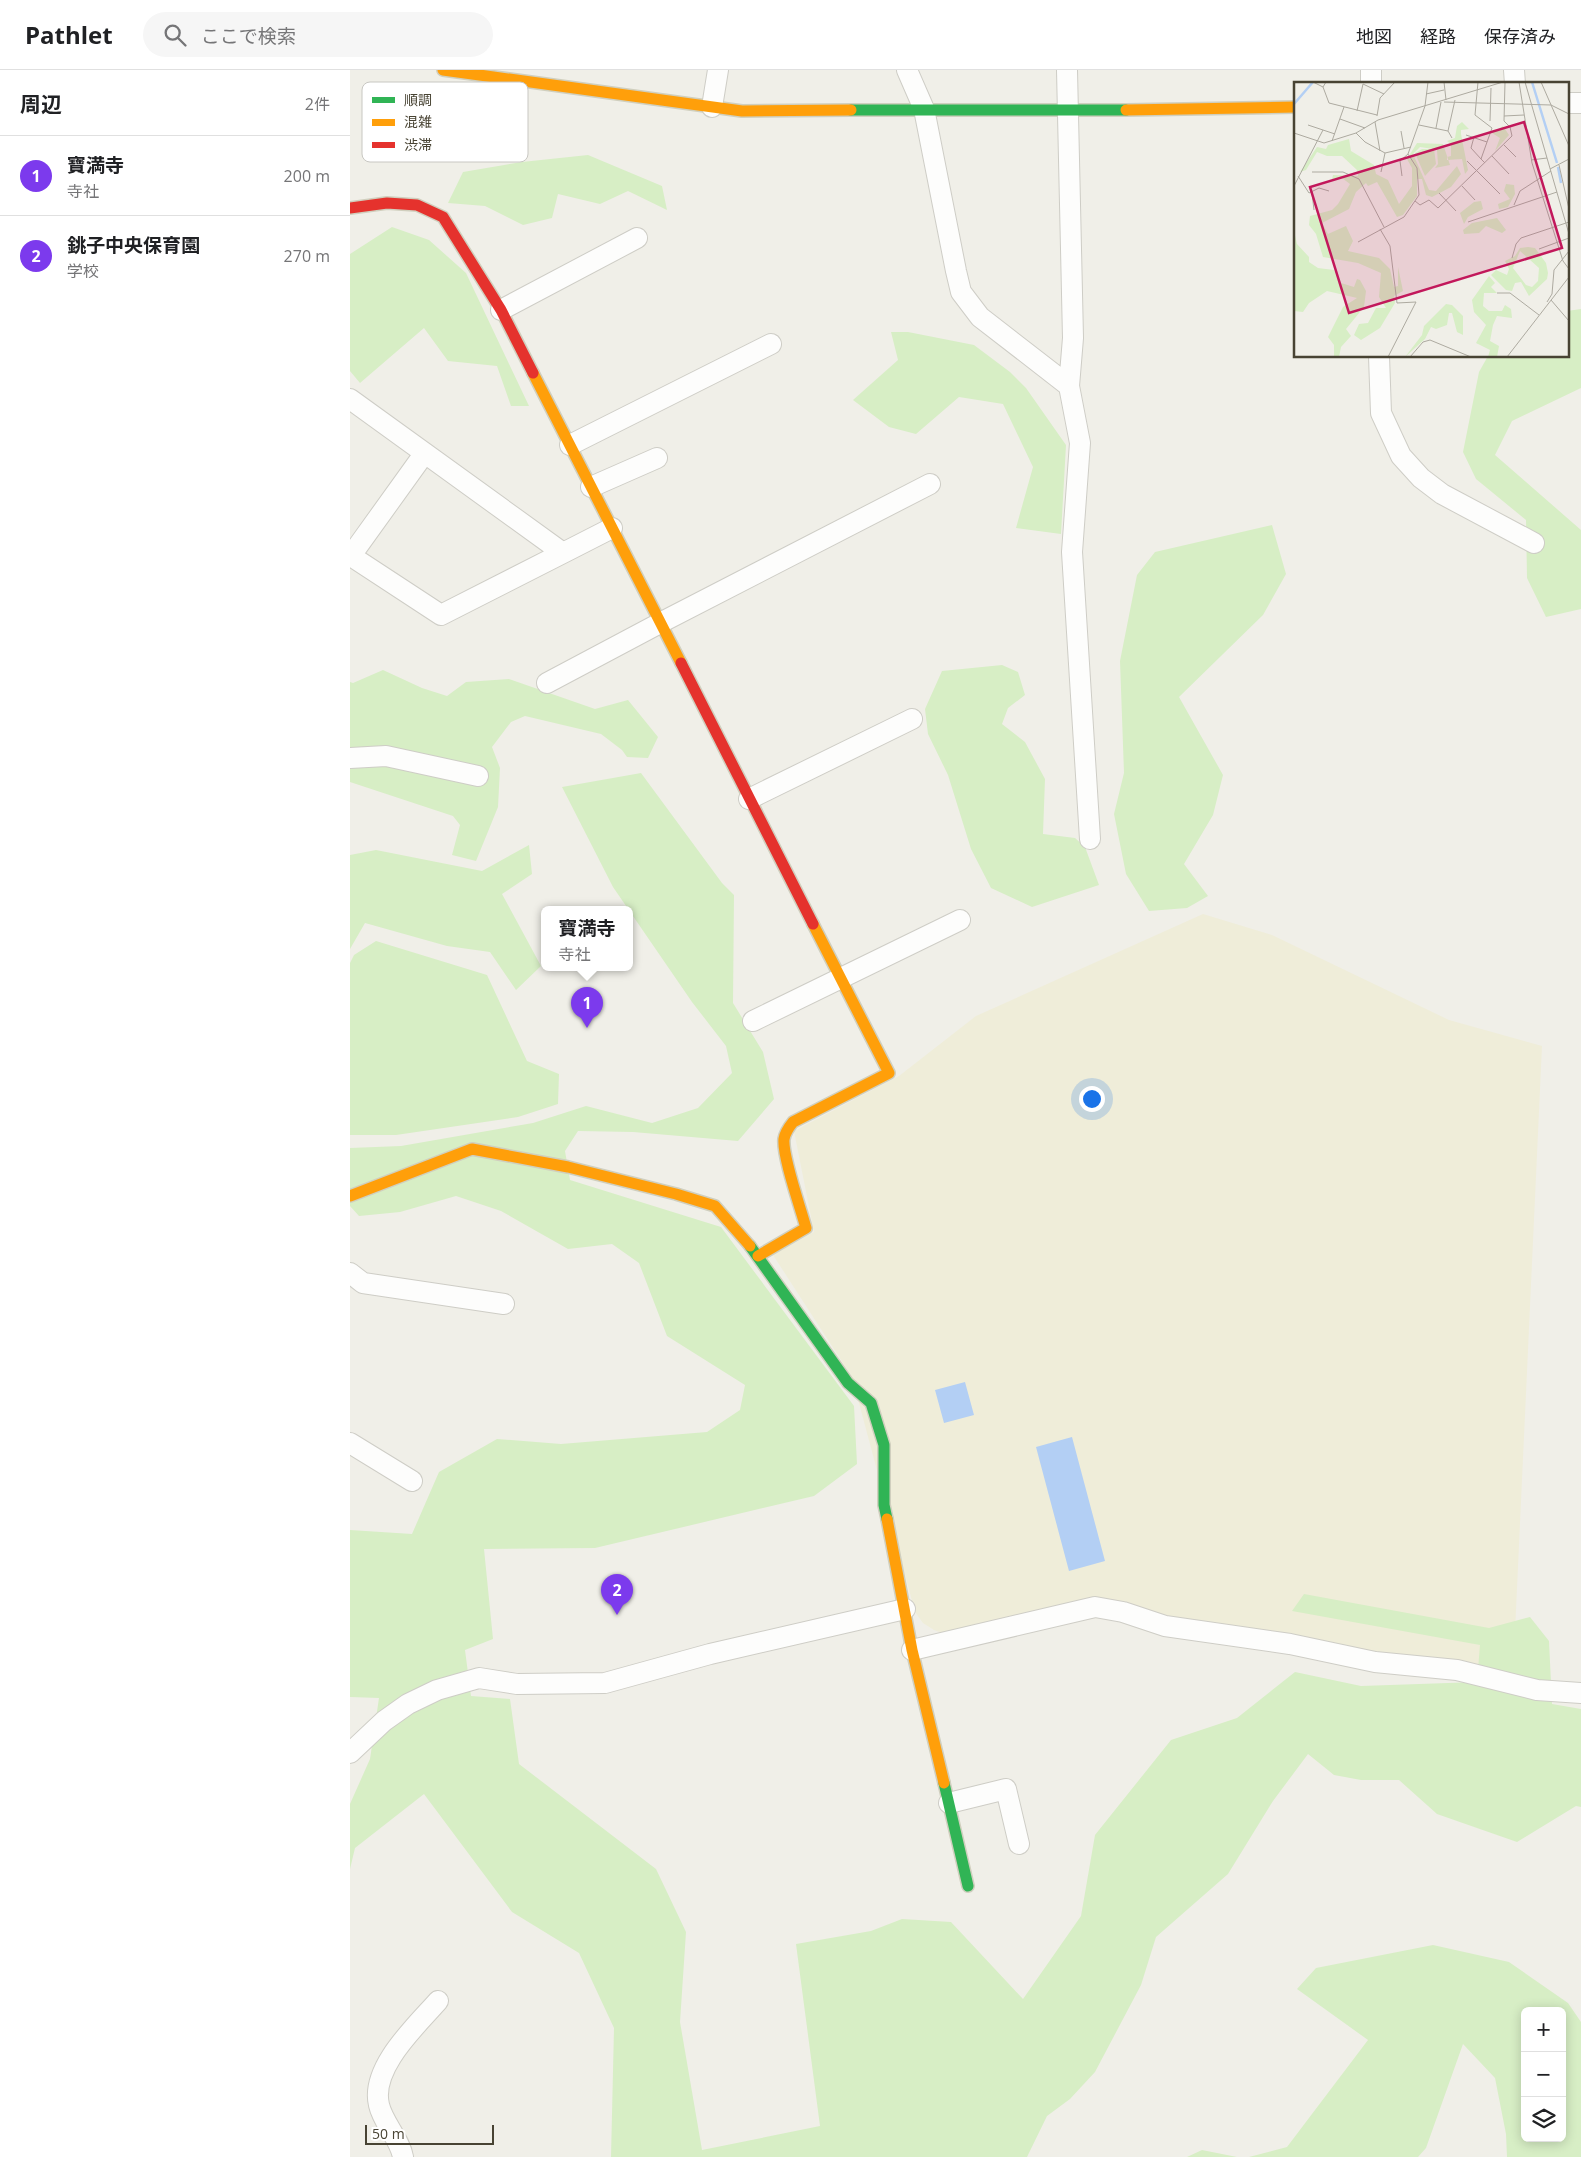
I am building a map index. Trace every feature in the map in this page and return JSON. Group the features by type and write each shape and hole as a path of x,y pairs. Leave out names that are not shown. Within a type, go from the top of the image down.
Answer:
{"street":[{"path":"443,70 742,111 924,109 1068,111 1294,107"},
{"path":"712,107 718,70"},
{"path":"907,70 924,109 961,292 980,317 1069,386"},
{"path":"1067,70 1073,338 1069,386 1080,443 1072,552 1090,838"},
{"path":"1568,103 1581,103"},
{"path":"350,208 388,203 417,205 443,217 501,310 889,1073 793,1122 786,1130 783,1140 784,1149 806,1228 758,1256"},
{"path":"501,310 637,238"},
{"path":"570,445 771,344"},
{"path":"1379,358 1381,412 1401,456 1421,478 1442,494 1534,543"},
{"path":"350,399 563,553"},
{"path":"424,454 350,556 442,615 612,528"},
{"path":"591,486 657,458"},
{"path":"547,684 660,623 930,484"},
{"path":"748,799 912,719"},
{"path":"350,758 386,756 478,776"},
{"path":"753,1021 960,920"},
{"path":"350,1196 472,1149 568,1166 676,1194 715,1206 731,1222 758,1256 848,1383 871,1403 884,1445 884,1505 912,1650 968,1886"},
{"path":"350,1273 363,1283 504,1304"},
{"path":"350,1443 412,1481"},
{"path":"912,1650 1095,1607 1123,1612 1165,1626 1290,1644 1375,1662 1457,1670 1538,1690 1581,1693"},
{"path":"350,1753 384,1721 408,1704 438,1690 479,1678 517,1684 605,1683 710,1654 905,1609"},
{"path":"949,1803 1006,1790 1019,1844"},
{"path":"405,2157 378,2105 380,2078 401,2042 438,2001"}],"shaded area":[{"path":"1203,914 1272,935 1449,1020 1542,1046 1513,1675 1179,1622 1125,1603 945,1634 923,1623 915,1612 852,1377 773,1255 814,1232 794,1131 899,1076 976,1016"}],"green space":[{"path":"588,155 662,186 667,210 628,191 600,204 558,194 552,218 523,225 485,206 448,203 463,172 528,161"},
{"path":"392,227 429,240 466,273 529,406 511,406 497,366 448,361 424,328 360,383 350,371 350,254"},
{"path":"1581,309 1581,388 1512,421 1495,455 1581,530 1581,609 1546,617 1527,578 1526,520 1476,479 1463,452 1479,372 1487,358 1568,358 1568,311"},
{"path":"891,332 908,332 974,345 1010,372 1026,388 1066,445 1061,534 1016,528 1033,467 1003,404 959,397 916,434 889,427 853,400 898,360"},
{"path":"1272,525 1286,574 1263,615 1179,697 1223,775 1213,815 1184,864 1208,896 1187,908 1149,911 1126,874 1114,814 1124,773 1120,661 1137,575 1155,552"},
{"path":"1002,665 1018,672 1025,695 1008,708 1002,724 1025,742 1045,779 1043,834 1075,838 1085,847 1099,885 1032,907 991,888 971,849 948,775 928,734 925,709 942,671"},
{"path":"383,670 422,688 447,696 466,682 509,679 595,709 628,700 658,737 648,758 627,757 622,750 601,734 525,716 511,722 492,747 500,768 498,807 476,861 452,855 460,825 453,816 350,782 350,682 353,683"},
{"path":"641,773 722,883 734,895 733,1003 763,1052 774,1099 738,1141 633,1132 578,1131 565,1151 570,1180 721,1227 854,1406 857,1464 814,1496 595,1548 484,1549 493,1639 465,1650 471,1696 510,1699 519,1764 656,1869 686,1932 680,2022 702,2150 820,2126 796,1944 871,1931 902,1919 951,1922 1023,1999 1081,1916 1095,1835 1171,1740 1237,1718 1295,1672 1361,1686 1477,1682 1480,1645 1292,1611 1304,1594 1489,1628 1530,1617 1549,1641 1552,1704 1581,1709 1581,1807 1576,1806 1517,1842 1437,1814 1399,1780 1361,1780 1334,1775 1308,1754 1273,1801 1228,1874 1156,1937 1141,1985 1095,2072 1070,2099 1047,2116 1027,2157 611,2157 614,2028 579,1953 512,1912 424,1794 355,1848 350,1869 350,1804 370,1759 379,1698 350,1697 350,1530 412,1534 439,1472 497,1439 561,1444 707,1432 740,1410 745,1385 667,1336 639,1263 612,1244 568,1249 501,1211 456,1196 400,1212 359,1216 350,1206 350,1148 401,1146 533,1123 586,1106 652,1123 698,1108 732,1073 726,1046 692,1002 633,916 633,906 626,906 613,887 562,787"},
{"path":"529,845 532,874 502,894 541,966 516,990 490,952 447,946 365,923 350,949 350,855 376,850 482,871"},
{"path":"376,941 487,975 527,1061 559,1074 558,1104 518,1117 396,1135 350,1135 350,963 354,955"},
{"path":"1433,1945 1509,1962 1568,2003 1581,2022 1581,2157 1507,2157 1506,2134 1495,2078 1463,2044 1426,2148 1418,2157 1249,2157 1287,2147 1368,2040 1297,1989 1316,1968"},
{"path":"1202,2150 1237,2157 1187,2157"}],"water":[{"path":"965,1382 974,1415 944,1423 935,1390"},
{"path":"1072,1437 1105,1561 1069,1571 1036,1447"}],"traffic: fast":[{"path":"851,110 1126,110"},
{"path":"750,1246 848,1383 871,1403 884,1445 884,1505 887,1519"},
{"path":"944,1783 968,1886"}],"traffic: slow":[{"path":"443,70 742,111 851,110"},
{"path":"1126,110 1294,107"},
{"path":"533,373 681,663"},
{"path":"758,1256 806,1228 784,1147 784,1139 790,1126 793,1122 889,1073 813,924"},
{"path":"350,1196 472,1149 568,1167 676,1194 715,1206 750,1246"},
{"path":"887,1519 912,1650 944,1783"}],"traffic: jam":[{"path":"350,208 387,203 417,205 443,217 501,310 533,373"},
{"path":"681,663 813,924"}],"place":[{"name":"寶満寺","path":"587,1028"},
{"name":"銚子中央保育園","path":"617,1615"}]}
